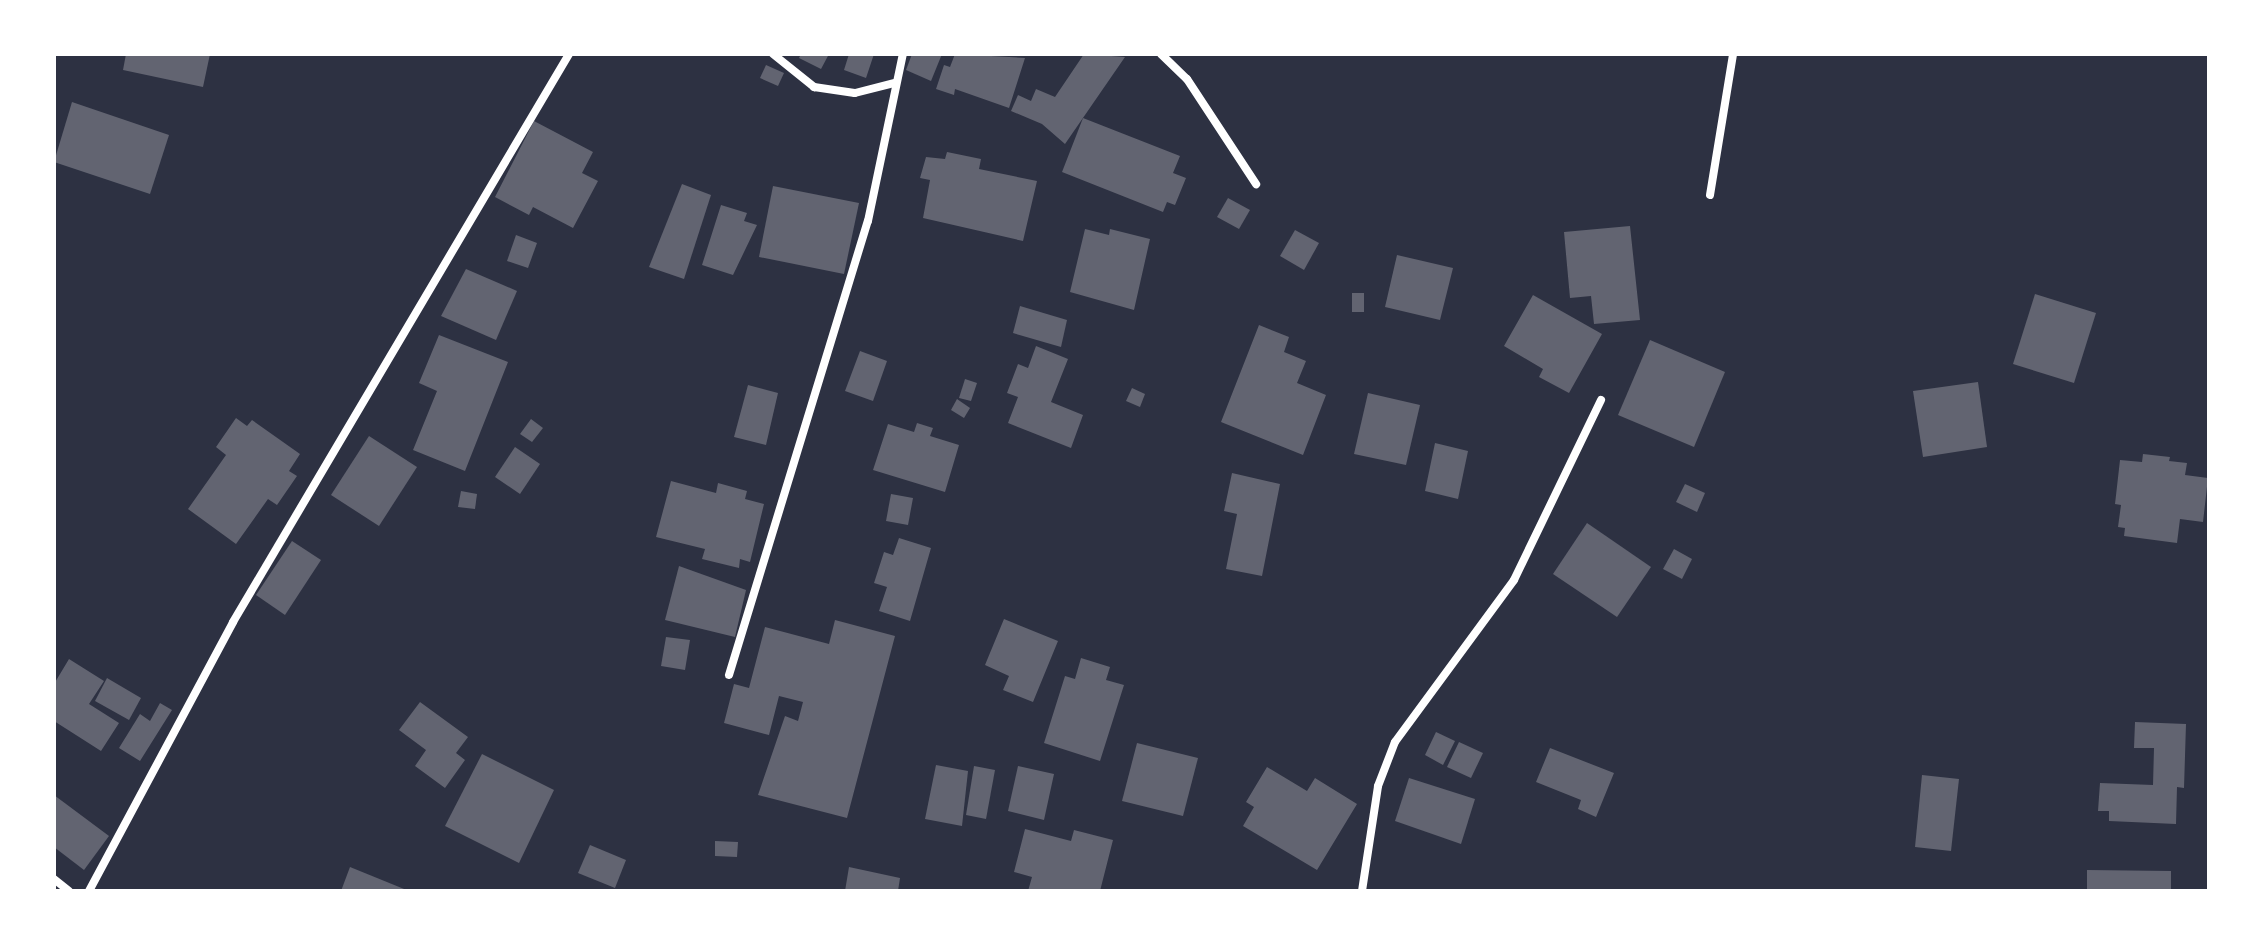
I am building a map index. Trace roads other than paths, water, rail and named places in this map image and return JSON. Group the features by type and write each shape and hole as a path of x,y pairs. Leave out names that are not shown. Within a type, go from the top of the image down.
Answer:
{"street":[{"path":"89,891 233,622 569,54"},
{"path":"773,54 814,87 855,93 894,83"},
{"path":"729,675 868,221 894,83 903,54"},
{"path":"1161,54 1187,79 1256,184"},
{"path":"1710,195 1733,54"},
{"path":"1362,891 1378,786 1395,742 1514,580 1601,400"},
{"path":"54,879 69,891"}]}
